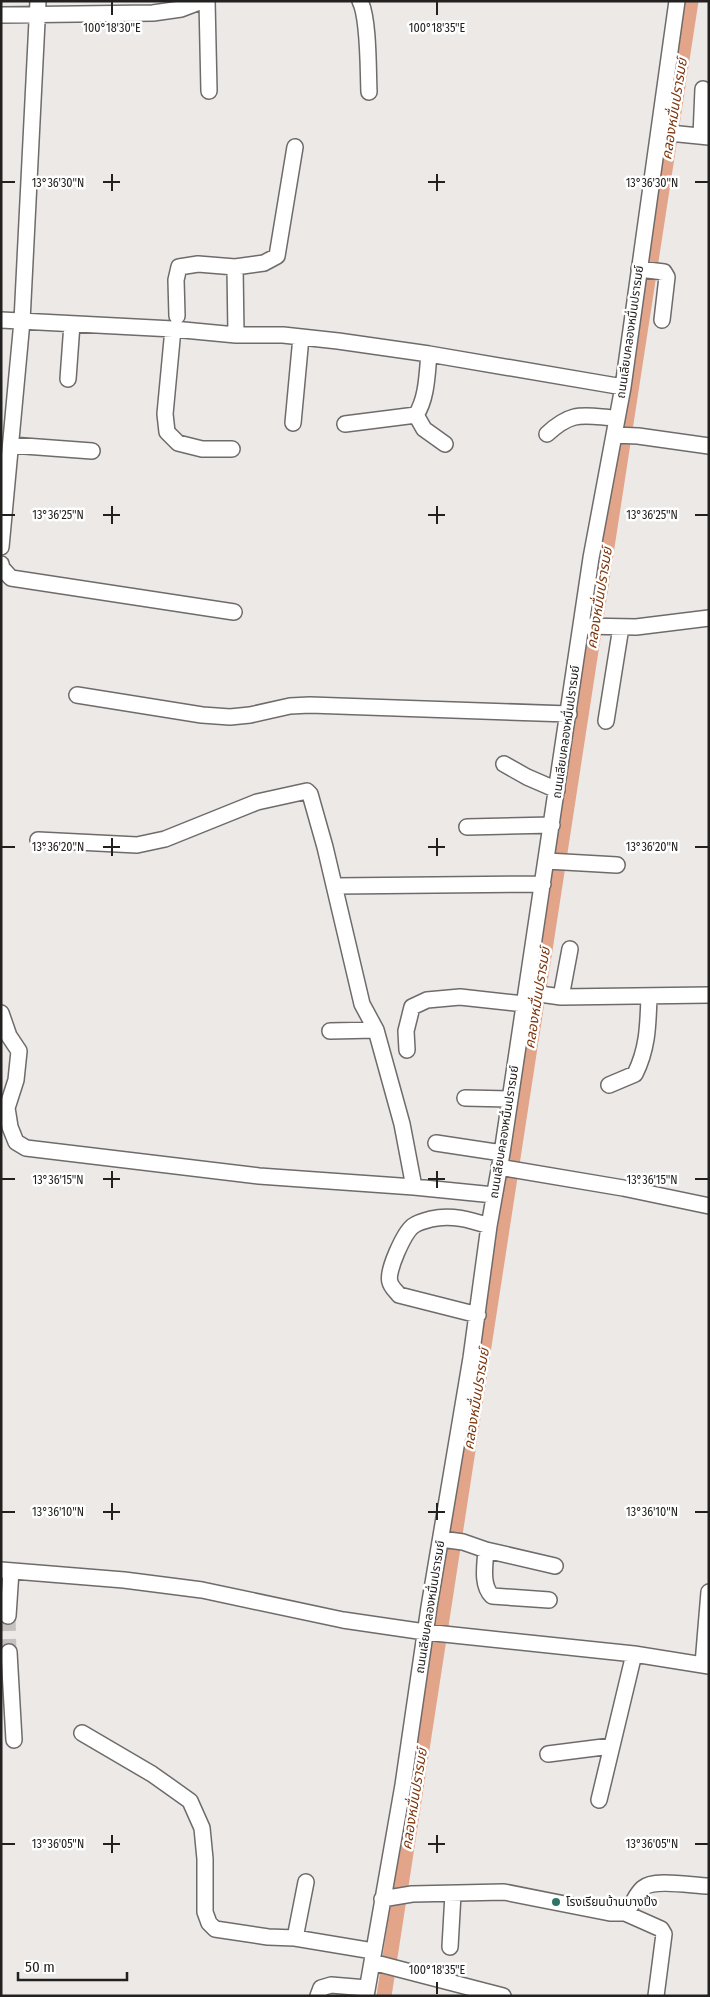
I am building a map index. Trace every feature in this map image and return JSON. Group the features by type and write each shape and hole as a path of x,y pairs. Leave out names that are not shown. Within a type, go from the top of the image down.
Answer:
{"street":[{"path":"1,15 37,8 153,13 182,9 202,1"},
{"path":"208,1 209,91"},
{"path":"360,1 363,7 365,23 369,92"},
{"name":"ถนนเลียบคลองหมื่นปรารมย์","path":"367,1992 382,1962 388,1898 403,1785 431,1633 452,1540 489,1226 494,1195 508,1165 510,1099 528,997 543,884 558,862 552,826 569,714 591,626 616,418 623,387 677,1"},
{"path":"1,547 5,476 11,445 22,321 37,8"},
{"path":"659,132 705,136 703,89"},
{"path":"232,449 202,449 178,443 167,432 165,414 175,323 176,280 179,266 198,264 235,267 264,263 277,256 294,147"},
{"path":"235,267 236,335"},
{"path":"638,269 659,270 667,276 662,320"},
{"path":"1,320 72,324 175,323 236,335 301,337 429,354 623,387"},
{"path":"68,379 72,324"},
{"path":"293,423 301,337"},
{"path":"345,424 416,415 421,408 429,354"},
{"path":"416,415 424,429 444,444"},
{"path":"547,434 560,422 574,416 616,418"},
{"path":"614,435 638,436 709,446"},
{"path":"11,445 92,450"},
{"path":"1,564 2,568 11,578 234,612"},
{"path":"591,626 636,627 709,618"},
{"path":"606,721 621,627"},
{"path":"77,695 202,715 230,717 250,715 290,706 310,705 569,714"},
{"path":"504,764 527,777 557,790"},
{"path":"38,840 137,845 165,839 257,802 307,791 310,794 325,847 362,1004 376,1030 402,1124 414,1186"},
{"path":"467,827 552,826"},
{"path":"558,862 616,865"},
{"path":"334,886 543,884"},
{"path":"557,997 570,949"},
{"path":"407,1050 406,1032 412,1007 427,1000 460,997 709,995"},
{"path":"609,1085 635,1074 642,1060 646,1045 649,996"},
{"path":"1,1012 9,1036 19,1051 16,1080 7,1108 10,1127 16,1142 26,1148 259,1176 414,1186 494,1195"},
{"path":"330,1032 376,1030"},
{"path":"465,1098 510,1099"},
{"path":"436,1143 508,1165 709,1206"},
{"path":"478,1316 399,1295 392,1288 389,1278 403,1240 413,1226 432,1219 448,1218 468,1219 489,1226"},
{"path":"452,1540 554,1566"},
{"path":"486,1550 485,1584 492,1596 549,1600"},
{"path":"8,1616 6,1571 124,1580 202,1590 343,1620 431,1633 634,1654 706,1665 709,1592"},
{"path":"10,1652 6,1689 14,1740"},
{"path":"599,1800 634,1654"},
{"path":"82,1733 152,1774 190,1802 202,1828 205,1859 205,1912 209,1924 215,1929 268,1937 295,1938 502,1996"},
{"path":"548,1754 611,1746"},
{"path":"295,1938 306,1882"},
{"path":"625,1913 631,1908 636,1896 644,1886 659,1883 709,1886"},
{"path":"388,1898 412,1894 504,1892 610,1913 625,1913 661,1929 664,1934 656,1996"},
{"path":"450,1947 453,1894"},
{"path":"318,1996 321,1988 330,1985 367,1992"}],"waterway":[{"name":"คลองหมื่นปรารมย์","path":"384,1996 691,1"}],"tunnel":[{"path":"8,1616 9,1652"}],"place":[{"name":"โรงเรียนบ้านบางปิ้ง","path":"556,1902"}]}
